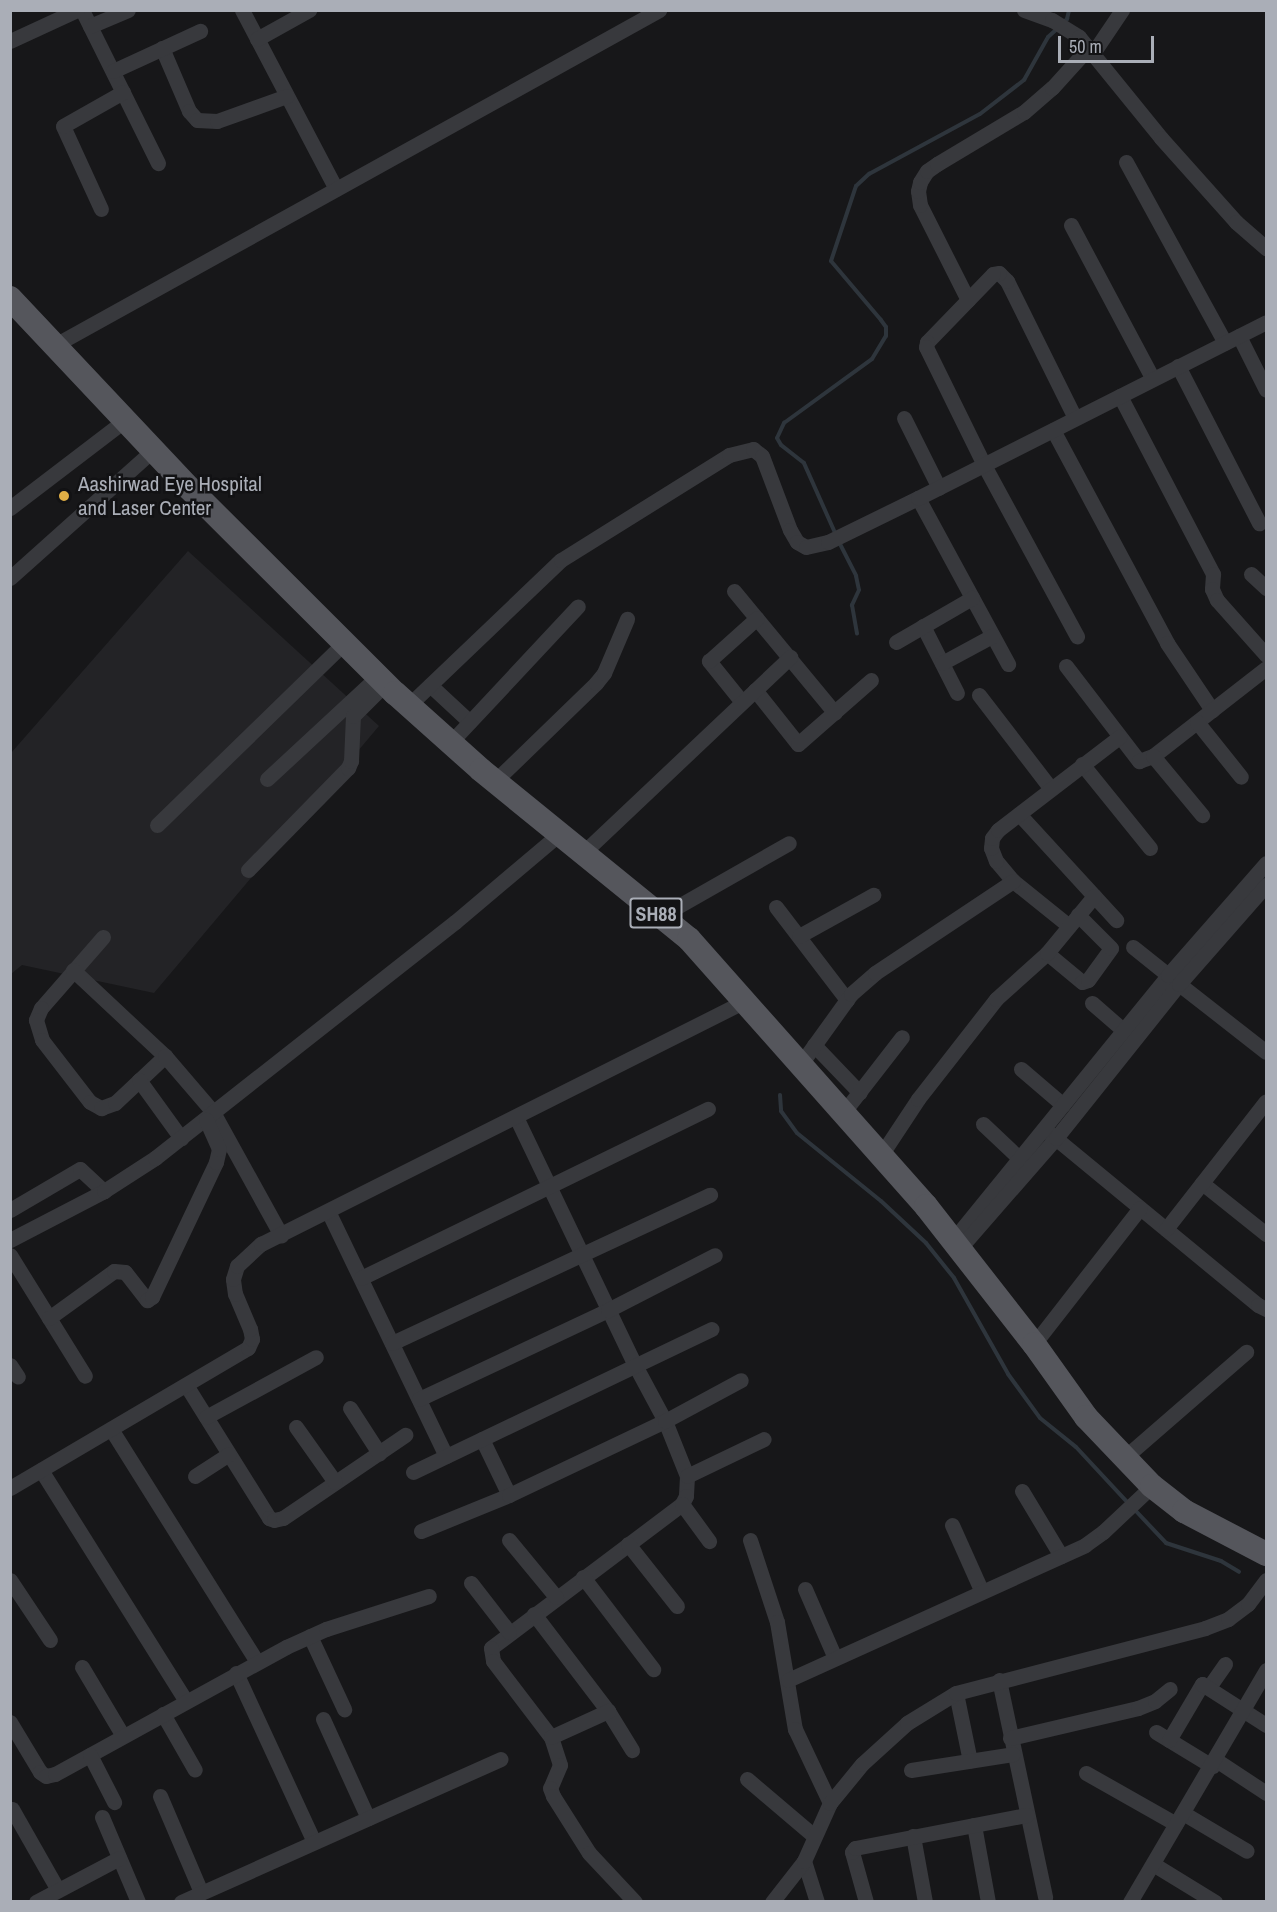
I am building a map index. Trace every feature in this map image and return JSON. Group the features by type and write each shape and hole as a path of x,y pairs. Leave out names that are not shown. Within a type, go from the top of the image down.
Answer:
{"main road":[{"name":"SH88","path":"10,298 153,450 381,681 495,781 689,939 880,1155 956,1245 1034,1344 1086,1416 1124,1458 1144,1493 1266,1554"}],"street":[{"path":"10,41 77,10"},
{"path":"82,10 158,163"},
{"path":"90,26 128,10"},
{"path":"242,10 336,189"},
{"path":"256,39 309,10"},
{"path":"55,345 659,10"},
{"path":"1024,10 1052,20 1087,46 1161,138 1236,222 1266,248"},
{"path":"968,300 920,206 918,191 920,182 927,171 937,164 1024,112 1052,88 1087,46 1122,10"},
{"path":"113,71 200,31"},
{"path":"162,48 189,111 197,120 217,122 287,96"},
{"path":"101,209 63,126 123,92"},
{"path":"1126,162 1225,343"},
{"path":"1071,225 1153,379"},
{"path":"1075,418 1003,275 993,274 932,337 926,347 984,465 1077,636"},
{"path":"408,706 561,560 729,455 753,449 762,456 797,542 806,548 828,542 939,488 1266,322"},
{"path":"1239,336 1266,390"},
{"path":"1179,366 1258,523"},
{"path":"1120,396 1213,574 1212,589 1217,600 1266,655"},
{"path":"904,418 939,488"},
{"path":"10,508 124,420"},
{"path":"1053,430 1167,643 1212,710"},
{"path":"10,578 153,450"},
{"path":"918,498 1008,664"},
{"path":"1251,574 1266,588"},
{"path":"734,591 835,713"},
{"path":"896,642 972,598"},
{"path":"450,743 578,606"},
{"path":"742,702 709,661 757,618"},
{"path":"495,781 596,683 604,673 627,620"},
{"path":"923,626 957,693"},
{"path":"942,663 992,636"},
{"path":"157,825 343,644"},
{"path":"584,852 790,657"},
{"path":"1066,666 1139,761 1153,756 1266,668"},
{"path":"755,690 798,744 871,680"},
{"path":"267,779 381,681"},
{"path":"248,870 348,768 351,761 353,716 381,681"},
{"path":"430,685 470,722"},
{"path":"979,695 1052,789"},
{"path":"1197,722 1241,777"},
{"path":"1047,953 1082,982 1088,980 1111,948 1074,920 1013,881 996,861 991,848 992,838 998,830 1119,737"},
{"path":"1153,756 1202,815"},
{"path":"1082,764 1150,848"},
{"path":"1019,814 1116,920"},
{"path":"10,1240 104,1191 181,1137 455,922 559,834"},
{"path":"661,916 789,843"},
{"path":"956,1245 1050,1133 1266,863"},
{"path":"800,1065 847,1000 875,973 1013,881"},
{"path":"956,1245 1019,1158 1050,1133 1063,1105 1123,1030 1266,885"},
{"path":"799,936 873,895"},
{"path":"880,1155 918,1099 996,999 1047,953 1094,896"},
{"path":"776,907 847,1000"},
{"path":"103,937 40,1008 36,1020 42,1040 97,1107 110,1107 165,1056"},
{"path":"1133,947 1173,979 1263,1043"},
{"path":"73,969 165,1056 209,1115 280,1235"},
{"path":"10,1488 248,1348 252,1339 250,1329 235,1294 233,1279 237,1266 248,1256 280,1235 745,1001"},
{"path":"1092,1003 1123,1030"},
{"path":"843,1113 902,1037"},
{"path":"814,1045 860,1093"},
{"path":"1021,1069 1063,1105"},
{"path":"139,1080 181,1137"},
{"path":"1166,1228 1266,1101"},
{"path":"361,1278 708,1109"},
{"path":"49,1318 114,1271 125,1272 147,1300 152,1297 216,1162 219,1149 209,1115"},
{"path":"516,1117 608,1310 665,1421 687,1476 686,1496 682,1504 509,1632 491,1648 493,1661 551,1737 560,1765 550,1788 552,1796 589,1853 635,1902"},
{"path":"983,1124 1019,1158"},
{"path":"1050,1133 1266,1309"},
{"path":"26,1233 10,1211 80,1168 104,1191"},
{"path":"1202,1183 1266,1234"},
{"path":"392,1342 710,1195"},
{"path":"1034,1344 1140,1208"},
{"path":"328,1211 446,1456"},
{"path":"10,1255 85,1376"},
{"path":"419,1399 608,1310 715,1255"},
{"path":"413,1472 636,1367 711,1329"},
{"path":"1124,1458 1246,1352"},
{"path":"206,1417 316,1357"},
{"path":"421,1531 509,1495 665,1421 741,1380"},
{"path":"186,1385 269,1518 283,1518 405,1435"},
{"path":"350,1408 379,1453"},
{"path":"296,1427 335,1482"},
{"path":"111,1429 257,1662"},
{"path":"482,1439 509,1495"},
{"path":"687,1476 764,1439"},
{"path":"195,1476 229,1454"},
{"path":"41,1470 186,1701"},
{"path":"1022,1491 1061,1556"},
{"path":"788,1680 1085,1545 1126,1512 1144,1493"},
{"path":"682,1504 709,1542"},
{"path":"952,1525 982,1592"},
{"path":"509,1540 556,1597"},
{"path":"750,1540 777,1622 799,1742 830,1803"},
{"path":"628,1544 677,1606"},
{"path":"583,1577 653,1670"},
{"path":"10,1580 50,1640"},
{"path":"772,1902 804,1862 830,1803 862,1764 908,1723 956,1693 1205,1628 1228,1618 1248,1604 1266,1580"},
{"path":"471,1582 509,1632"},
{"path":"805,1589 835,1658"},
{"path":"10,1722 40,1772 46,1776 55,1774 236,1673 310,1636 429,1596"},
{"path":"534,1614 608,1711 632,1750"},
{"path":"310,1636 344,1708"},
{"path":"1209,1687 1225,1664"},
{"path":"82,1666 123,1736"},
{"path":"1130,1902 1214,1763 1266,1670"},
{"path":"236,1673 314,1842"},
{"path":"999,1680 1045,1897"},
{"path":"1266,1725 1209,1687 1200,1685 1162,1736 1266,1793"},
{"path":"1010,1738 1148,1705 1170,1689"},
{"path":"956,1693 970,1761"},
{"path":"551,1737 608,1711"},
{"path":"163,1714 195,1770"},
{"path":"323,1719 368,1818"},
{"path":"911,1770 1013,1754"},
{"path":"90,1755 114,1802"},
{"path":"181,1902 500,1759"},
{"path":"1086,1773 1247,1851"},
{"path":"747,1779 814,1836"},
{"path":"160,1796 201,1893"},
{"path":"12,1809 58,1890"},
{"path":"866,1902 852,1851 855,1848 1027,1815"},
{"path":"102,1817 138,1902"},
{"path":"974,1824 988,1902"},
{"path":"913,1836 925,1902"},
{"path":"36,1902 119,1858"},
{"path":"804,1862 816,1902"},
{"path":"1152,1864 1215,1902"}],"shaded area":[{"path":"188,551 379,726 154,993 22,965 11,974 11,753"}],"waterway":[{"path":"1063,23 1067,19 1069,10"},
{"path":"836,535 804,463 781,445 777,438 784,423 872,359 886,336 886,327 881,320 831,261 856,186 869,174 980,114 1024,80 1048,37 1057,29"},
{"path":"839,542 856,576 859,590 852,605 857,634"},
{"path":"780,1095 781,1111 797,1133 881,1201 926,1243 954,1278 1008,1374 1040,1418 1076,1447 1129,1504"},
{"path":"1134,1509 1166,1543 1221,1561 1239,1572"}],"place":[{"name":"Aashirwad Eye Hospital and Laser Center","path":"64,496"}]}
